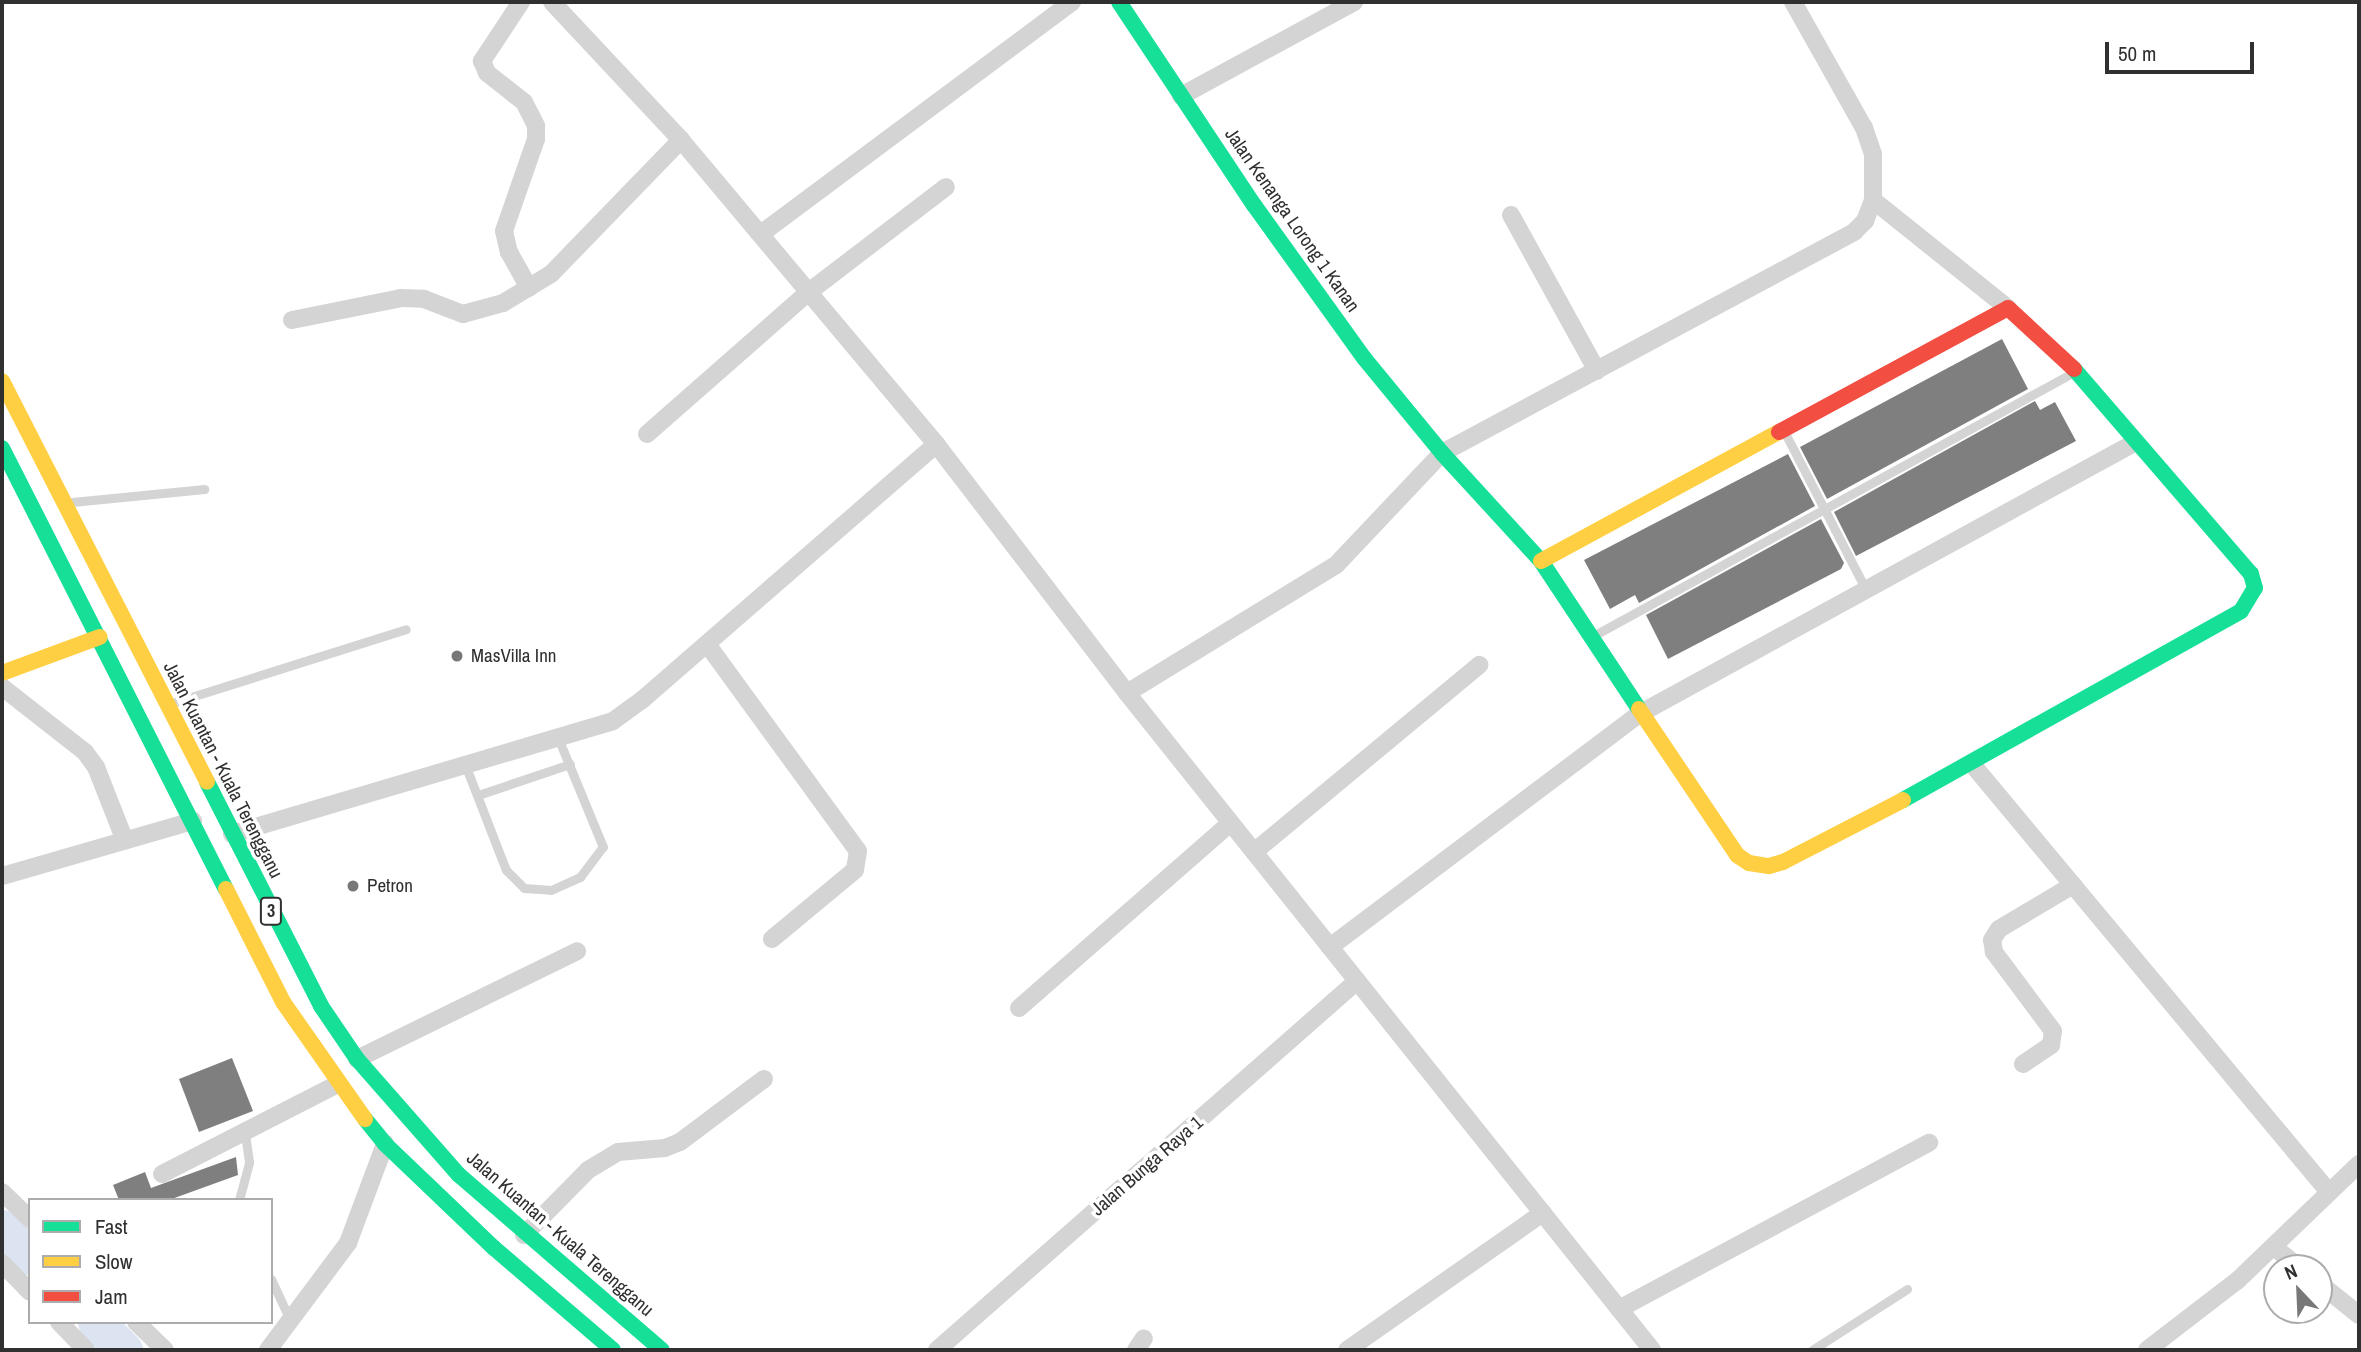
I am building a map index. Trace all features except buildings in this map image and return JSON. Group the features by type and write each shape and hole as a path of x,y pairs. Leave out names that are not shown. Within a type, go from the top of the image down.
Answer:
{"main road":[{"name":"Jalan Kenanga Lorong 1 Kanan","path":"1119,2 1181,96 1364,358 1442,453 1541,561 1737,855 1758,865 1783,862 1972,764 2241,611 2252,597 2251,574 2134,443 2076,371 2008,307"},
{"path":"1541,561 2008,307"},
{"name":"Jalan Kuantan - Kuala Terengganu","path":"2,380 321,1006 357,1059 459,1175 524,1235 662,1350"},
{"name":"3","path":"2,448 284,1002 338,1084 385,1144 494,1248 613,1350"},
{"path":"2,673 100,637"}],"street":[{"path":"521,2 482,61 487,73 524,102 536,126 536,139 504,231 509,252 529,288"},
{"path":"552,2 681,140 762,233 936,444 1127,693 1652,1350"},
{"path":"762,233 1072,2"},
{"path":"1181,96 1354,2"},
{"path":"1127,693 1336,565 1442,453 1854,232 1865,220 1873,200 1876,177 1864,128 1793,2"},
{"path":"292,320 401,298 424,299 463,314 503,303 551,274 681,140"},
{"path":"647,434 810,291 946,187"},
{"path":"1873,200 2008,307"},
{"path":"1511,215 1597,370"},
{"path":"1330,947 1641,713 2134,443"},
{"path":"232,834 559,740 613,720 707,644 936,444"},
{"path":"707,644 858,850 855,870 772,939"},
{"path":"1254,852 1479,665"},
{"path":"2,687 85,752 96,767 125,841"},
{"path":"1972,764 2328,1191"},
{"path":"2,876 193,821"},
{"path":"1019,1007 1230,823"},
{"path":"2023,1064 2051,1045 2053,1031 1994,952 1992,940 1999,929 2073,885"},
{"path":"357,1059 577,951"},
{"name":"Jalan Bunga Raya 1","path":"937,1350 1357,981"},
{"path":"524,1235 588,1170 618,1152 665,1148 680,1142 764,1079"},
{"path":"162,1174 338,1084"},
{"path":"1619,1309 1929,1143"},
{"path":"268,1350 348,1243 385,1144"},
{"path":"2147,1350 2274,1247 2328,1191 2359,1164"},
{"path":"2,1192 28,1217"},
{"path":"1347,1350 1543,1213"},
{"path":"2274,1247 2283,1254"},
{"path":"2,1263 28,1290"},
{"path":"2333,1294 2359,1315"},
{"path":"61,1324 86,1350"},
{"path":"138,1324 165,1350"}],"lane":[{"path":"1593,636 2076,371"},
{"path":"1783,430 1867,591"},
{"path":"63,502 204,489"},
{"path":"167,705 406,629"},
{"path":"466,767 506,870 524,888 551,890 580,877 603,847 559,740"},
{"path":"478,795 569,764"},
{"path":"240,1198 249,1162 245,1132"},
{"path":"273,1283 291,1322"},
{"path":"1812,1350 1907,1289"}],"waterway":[{"path":"2,1228 28,1254"},
{"path":"98,1324 124,1350"}],"traffic: fast":[{"path":"1119,2 1254,205 1364,358 1442,453 1541,561 1639,709"},
{"path":"1903,800 2241,611 2255,588 2251,574 2074,369"},
{"path":"2,448 226,889"},
{"path":"207,782 321,1006 357,1059 459,1175 662,1350"},
{"path":"365,1119 385,1144 494,1248 613,1350"}],"traffic: slow":[{"path":"2,381 207,782"},
{"path":"1541,561 1779,432"},
{"path":"2,673 100,637"},
{"path":"1639,709 1737,855 1749,863 1769,866 1783,862 1903,800"},
{"path":"226,889 283,1002 365,1119"}],"traffic: jam":[{"path":"1779,432 2008,308 2074,369"}],"place":[{"name":"MasVilla Inn","path":"457,656"},
{"name":"Petron","path":"353,886"}]}
